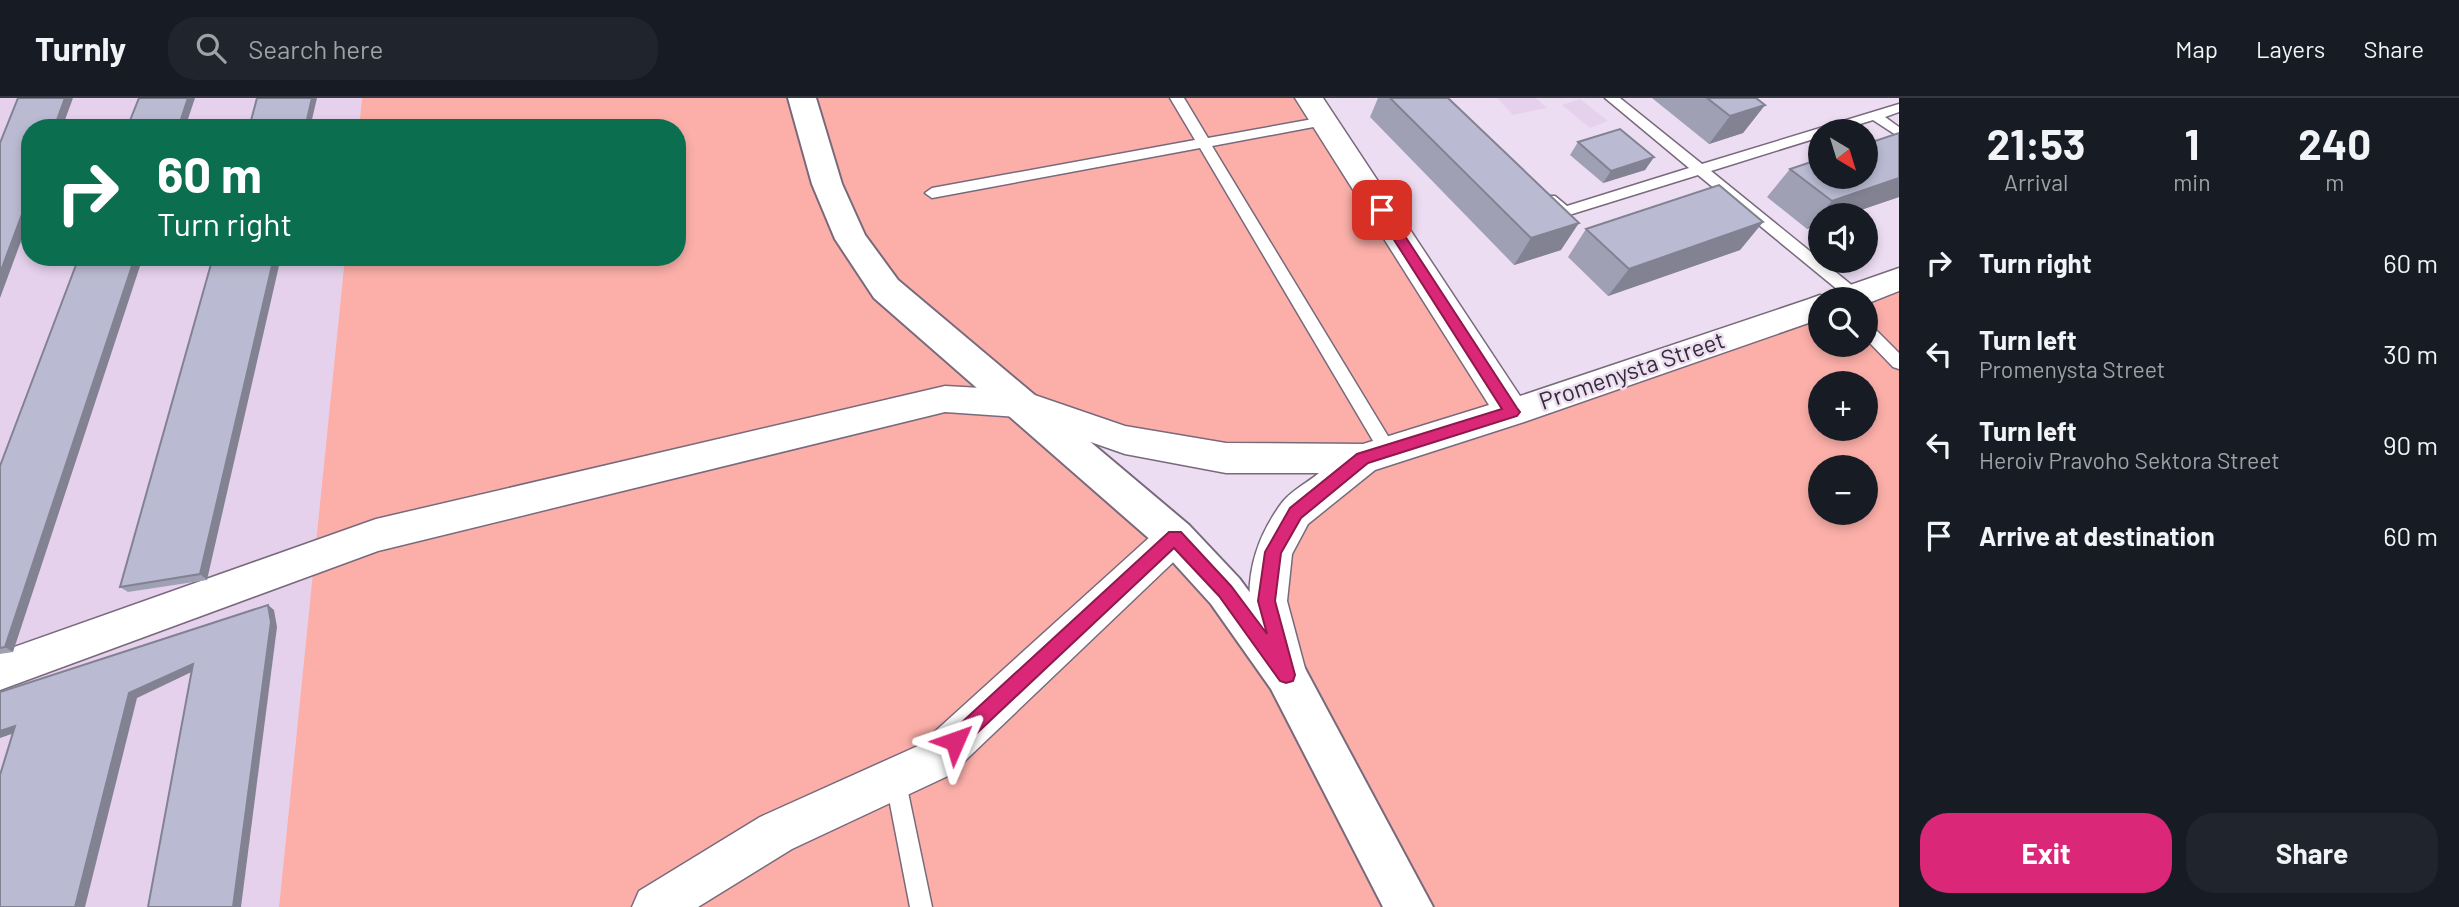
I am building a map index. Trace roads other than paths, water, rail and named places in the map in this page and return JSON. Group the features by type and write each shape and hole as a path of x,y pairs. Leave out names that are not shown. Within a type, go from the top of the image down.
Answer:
{"main road":[{"path":"802,98 827,184 846,228 886,289 1175,537 1225,591 1286,675 1409,907"}],"street":[{"path":"1316,109 1512,412"},
{"path":"1877,287 1899,279"},
{"name":"Promenysta Street","path":"0,671 376,535 945,399 1020,404 1125,440 1226,458 1375,455 1512,412 1808,311"},
{"name":"Promenysta Street","path":"1286,675 1267,601 1273,552 1296,513 1375,455"},
{"path":"655,907 776,833 935,760 1175,537"}],"lane":[{"path":"1177,98 1375,455"},
{"path":"1612,98 1837,287"},
{"path":"1864,119 1899,108"},
{"path":"932,193 1203,142 1316,109"},
{"path":"1874,116 1899,133"},
{"path":"1535,184 1564,212 1808,136"},
{"path":"1878,342 1899,363"},
{"path":"895,778 921,907"}]}
